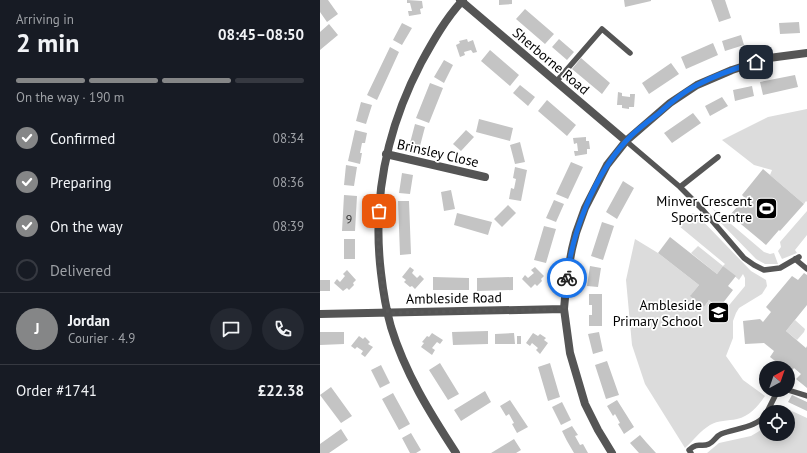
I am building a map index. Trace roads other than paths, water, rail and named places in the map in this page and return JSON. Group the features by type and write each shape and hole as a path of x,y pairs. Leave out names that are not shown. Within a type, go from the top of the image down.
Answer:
{"street":[{"name":"Sherborne Road","path":"461,0 626,140"},
{"path":"456,453 430,413 404,362 391,328 380,267 378,224 381,185 386,154 395,122 414,77 440,30 461,0"},
{"path":"612,453 585,404 570,352 564,309 567,276 576,233 585,208 607,165 626,140 670,103 697,85 732,70 769,58 807,53"},
{"name":"Brinsley Close","path":"386,154 485,177"},
{"name":"Ambleside Road","path":"320,314 564,309"}],"lane":[{"path":"556,82 602,29 630,53"},
{"path":"626,140 680,187 744,258 764,270 780,268 797,258 807,269"},
{"path":"680,187 718,157"},
{"path":"795,392 807,396"},
{"path":"691,453 689,450 695,445 709,444 720,435 753,425 759,421"}],"place":[{"name":"Minver Crescent Sports Centre","path":"767,209"},
{"name":"Ambleside Primary School","path":"718,313"}]}
